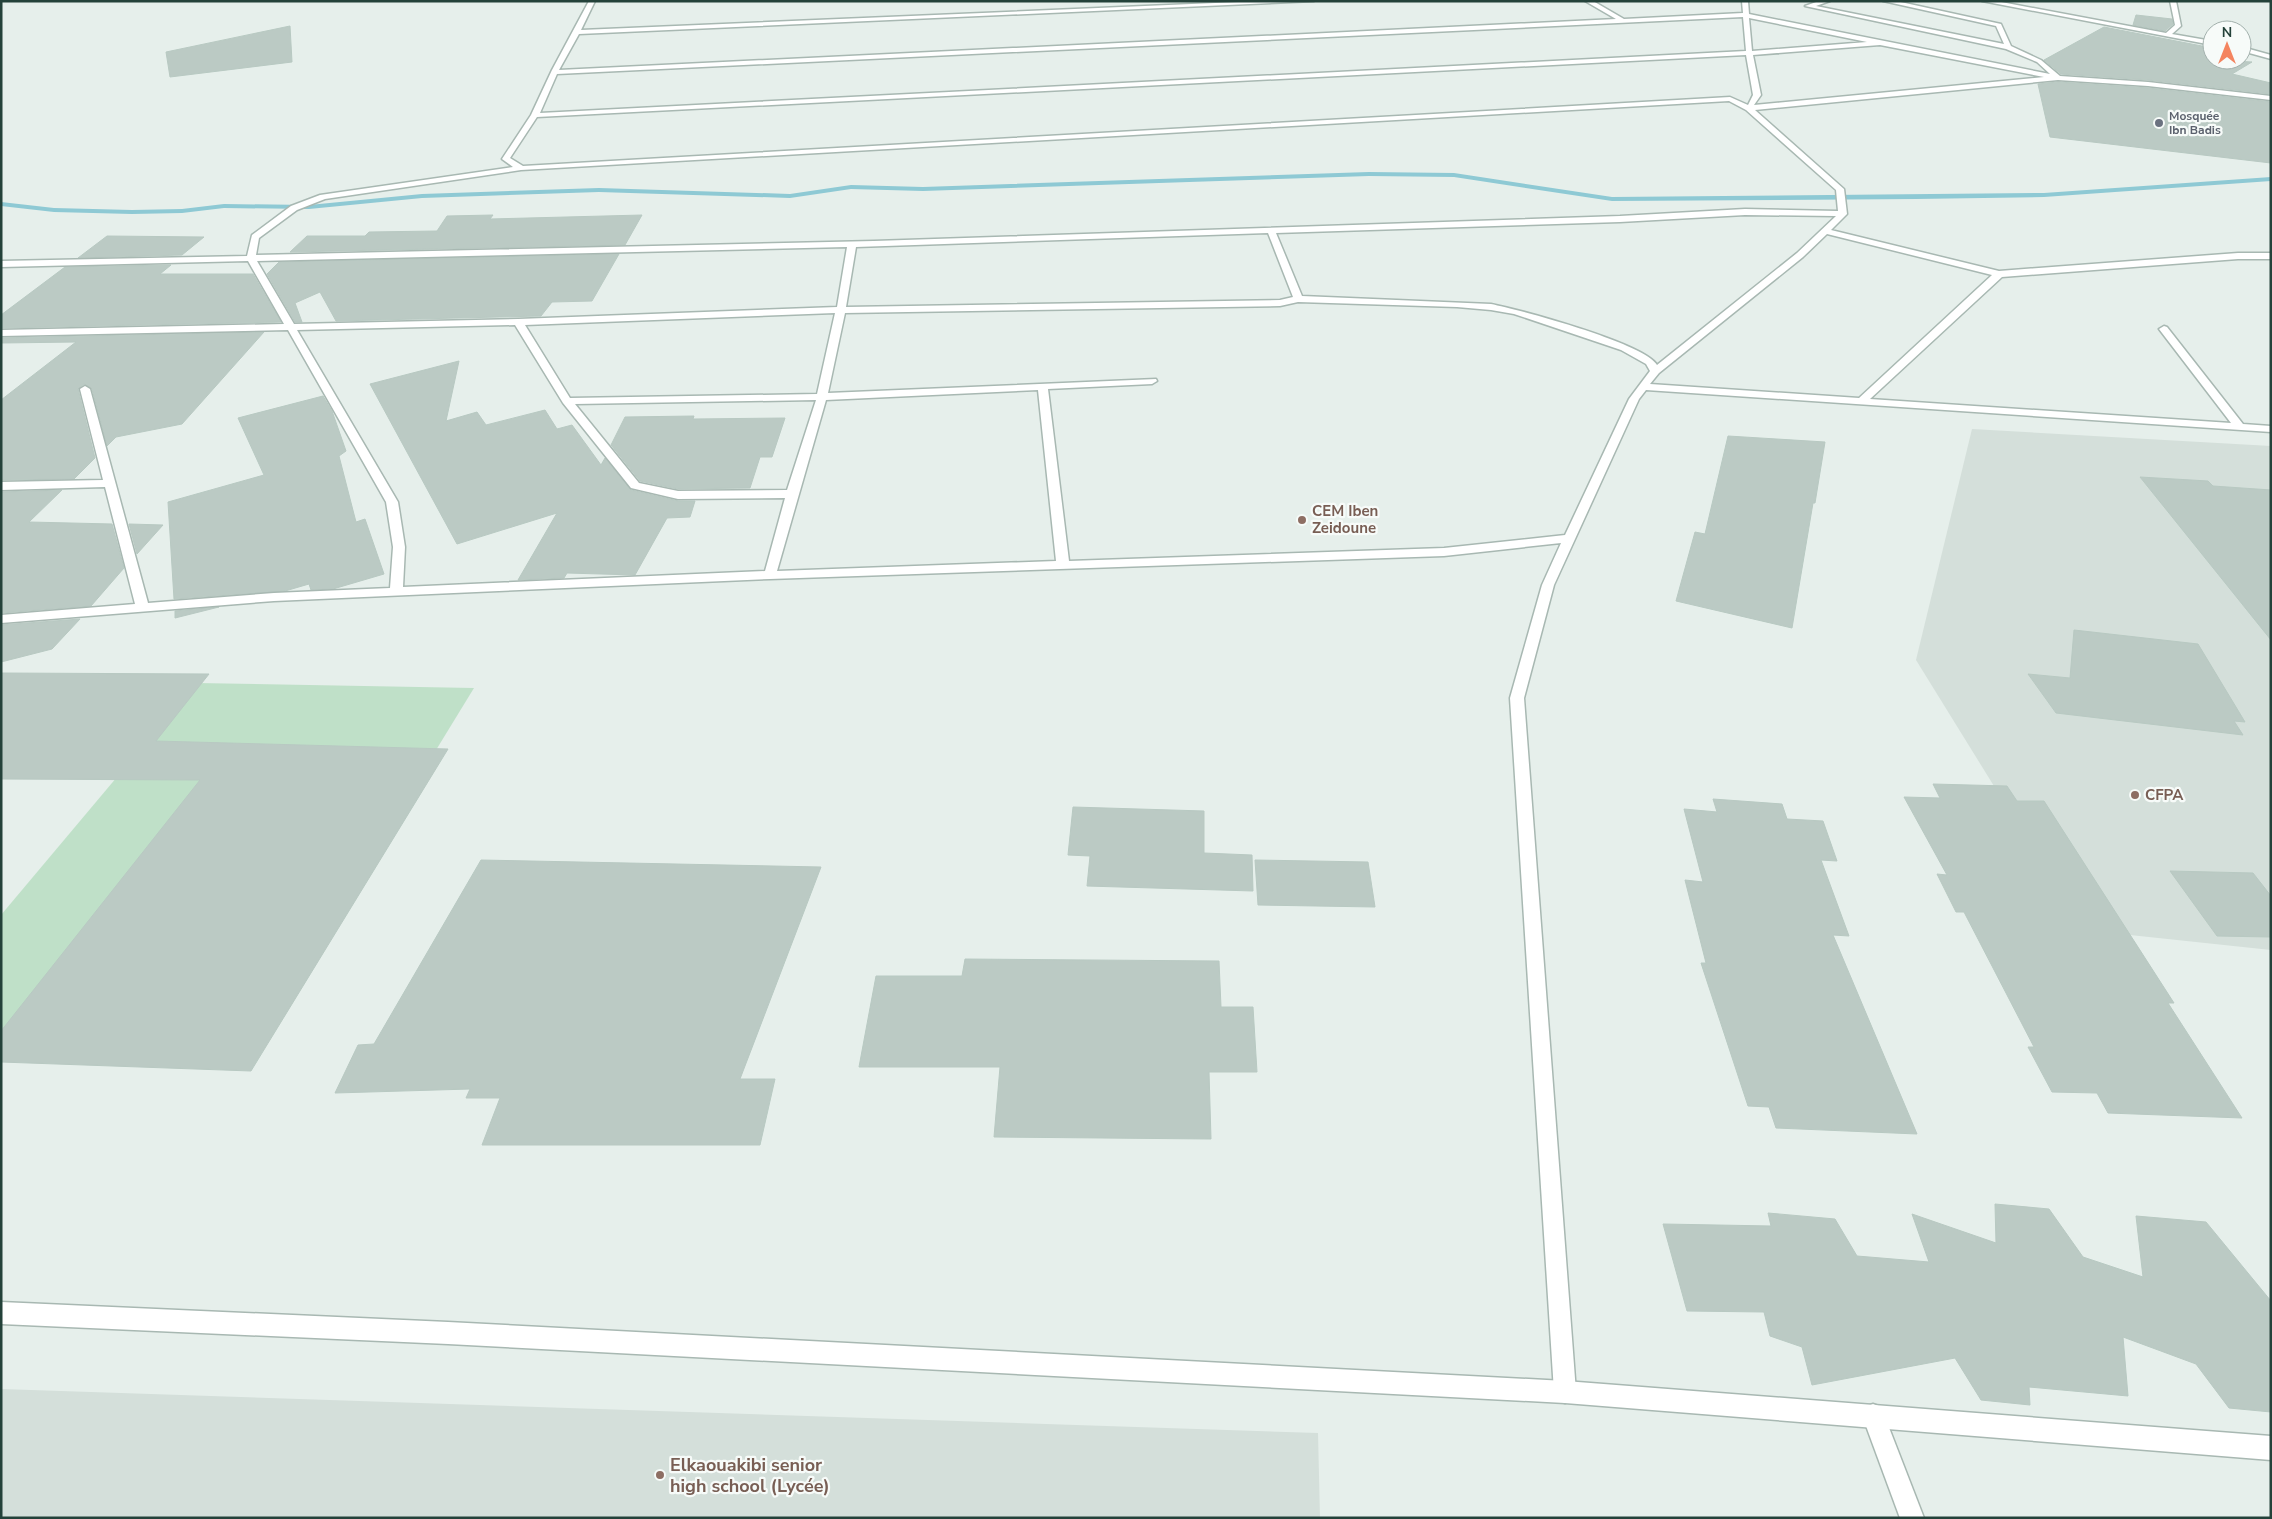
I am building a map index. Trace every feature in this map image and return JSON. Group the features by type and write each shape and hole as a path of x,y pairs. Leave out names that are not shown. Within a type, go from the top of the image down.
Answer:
{"street":[{"path":"521,168 506,159 535,115 554,72 592,1"},
{"path":"577,32 1312,1"},
{"path":"1588,1 1623,21"},
{"path":"1746,1 1749,53 1757,95 1750,108"},
{"path":"1827,1 1808,6 2008,47 2039,61 2058,78"},
{"path":"1886,1 1999,24 2008,47"},
{"path":"1985,1 2202,41"},
{"path":"2168,34 2178,26 2173,1"},
{"path":"554,72 1746,15 2058,78 2148,84 2271,98"},
{"path":"535,115 1749,53 1883,43"},
{"path":"2252,52 2271,57"},
{"path":"1750,108 2058,78"},
{"path":"396,592 400,566 400,538 392,502 251,258 255,238 294,208 308,201 340,194 521,168 1730,99 1750,108 1840,189 1843,214"},
{"path":"1,264 852,244 1620,219 1745,212 1843,214"},
{"path":"1565,1392 1517,698 1548,585 1634,399 1655,371 1800,255 1843,214"},
{"path":"1271,231 1298,299"},
{"path":"1825,231 1999,274 2238,256 2271,256"},
{"path":"770,575 792,494 822,397 841,310 852,244"},
{"path":"1861,402 1999,274"},
{"path":"1,333 518,322 841,310 1270,303 1298,299 1457,304 1491,307 1516,312 1625,348 1650,362 1655,371"},
{"path":"518,322 567,401 635,486 678,495 792,494"},
{"path":"2164,329 2240,427"},
{"path":"567,401 822,397 1043,388 1152,381"},
{"path":"1643,387 2271,429"},
{"path":"1043,388 1063,566"},
{"path":"85,389 143,608"},
{"path":"1,486 110,483"},
{"path":"1,619 274,597 770,575 1444,552 1570,538"},
{"path":"1,1313 448,1332 1565,1392 2271,1448"},
{"path":"1873,1415 1912,1518"}],"shaded area":[{"name":"CFPA","path":"1972,429 2271,446 2271,950 2083,930 1916,660"},
{"name":"Elkaouakibi senior high school (Lycée)","path":"1,1389 1318,1433 1320,1518 1,1518"}],"green space":[{"path":"196,683 474,688 242,1067 1,1058 1,915"}],"building":[{"path":"2136,15 2172,19 2173,24 2165,31 2133,25"},
{"path":"290,26 292,62 170,77 166,52"},
{"path":"2104,27 2202,46 2202,70 2239,70 2232,74 2271,83 2271,94 2148,80 2061,74 2044,60"},
{"name":"Mosquée Ibn Badis","path":"2058,82 2148,88 2271,102 2271,163 2050,137 2038,84"},
{"path":"493,215 490,219 642,215 625,245 290,252 307,236 365,236 369,232 437,231 447,216"},
{"path":"107,236 204,237 182,255 78,258"},
{"path":"619,254 592,301 552,302 541,316 336,321 320,292 295,303 302,322 295,322 267,274 279,262"},
{"path":"171,265 160,274 253,274 281,322 1,328 1,315 65,267"},
{"path":"264,332 182,424 116,437 107,446 92,389 84,384 78,389 95,458 74,479 1,480 1,400 76,342 1,343 1,338"},
{"path":"459,361 446,421 477,412 486,425 545,410 557,429 572,425 601,465 605,458 631,490 678,501 695,501 690,517 667,518 635,575 567,573 564,578 518,580 557,513 457,544 370,384"},
{"path":"323,396 332,411 346,451 339,456 356,522 365,519 384,574 333,589 311,590 309,584 285,591 174,599 168,502 264,475 238,418"},
{"path":"694,416 693,419 785,418 772,457 760,457 750,488 678,489 640,481 611,445 625,417"},
{"path":"1728,436 1825,442 1792,628 1676,601 1695,532 1705,534"},
{"path":"2140,477 2208,481 2213,486 2271,490 2271,640"},
{"path":"62,490 29,522 112,524 124,568 91,606 1,613 1,492"},
{"path":"129,524 163,525 137,554"},
{"path":"219,607 175,618 175,611"},
{"path":"80,619 52,649 1,662 1,625"},
{"path":"2074,630 2198,644 2245,722 2234,721 2243,735 2056,713 2028,674 2070,678"},
{"path":"1,673 209,674 156,741 448,749 251,1071 1,1062 1,1031 200,780 1,779"},
{"path":"1933,784 2007,786 2017,801 2044,801 2174,1003 2168,1003 2242,1118 2108,1113 2097,1093 2052,1092 2028,1047 2034,1047 1964,912 1956,912 1937,874 1947,875 1904,797 1940,798"},
{"path":"1713,799 1782,804 1787,819 1823,821 1837,861 1821,860 1849,936 1833,935 1917,1134 1776,1128 1769,1107 1748,1106 1701,963 1706,963 1685,880 1703,882 1684,809 1717,812"},
{"path":"1073,807 1204,811 1204,853 1252,855 1253,891 1087,886 1090,856 1068,855"},
{"path":"481,860 821,867 740,1079 775,1079 760,1145 482,1145 500,1098 466,1098 470,1089 335,1093 358,1045 374,1044"},
{"path":"1255,860 1368,862 1375,907 1258,905"},
{"path":"2170,871 2253,873 2271,896 2271,937 2217,936"},
{"path":"965,959 1219,961 1221,1007 1253,1007 1257,1072 1209,1072 1211,1139 994,1137 1000,1067 859,1067 876,976 962,976"},
{"path":"1995,1204 2049,1209 2083,1257 2143,1277 2136,1216 2206,1222 2271,1301 2271,1412 2229,1408 2196,1364 2123,1337 2128,1396 2029,1387 2030,1405 1981,1400 1955,1358 1812,1385 1802,1347 1770,1336 1764,1312 1687,1311 1663,1224 1771,1226 1768,1213 1835,1219 1857,1256 1929,1262 1912,1214 1996,1243"}],"waterway":[{"path":"1,204 54,210 182,211 224,206 309,207 422,196 599,190 790,196 851,187 923,189 1369,174 1454,175 1612,199 2044,195 2271,179"}],"place":[{"name":"Mosquée Ibn Badis","path":"2159,123"},
{"name":"CEM Iben Zeidoune","path":"1302,520"},
{"name":"CFPA","path":"2135,795"},
{"name":"Elkaouakibi senior high school (Lycée)","path":"660,1475"}]}
